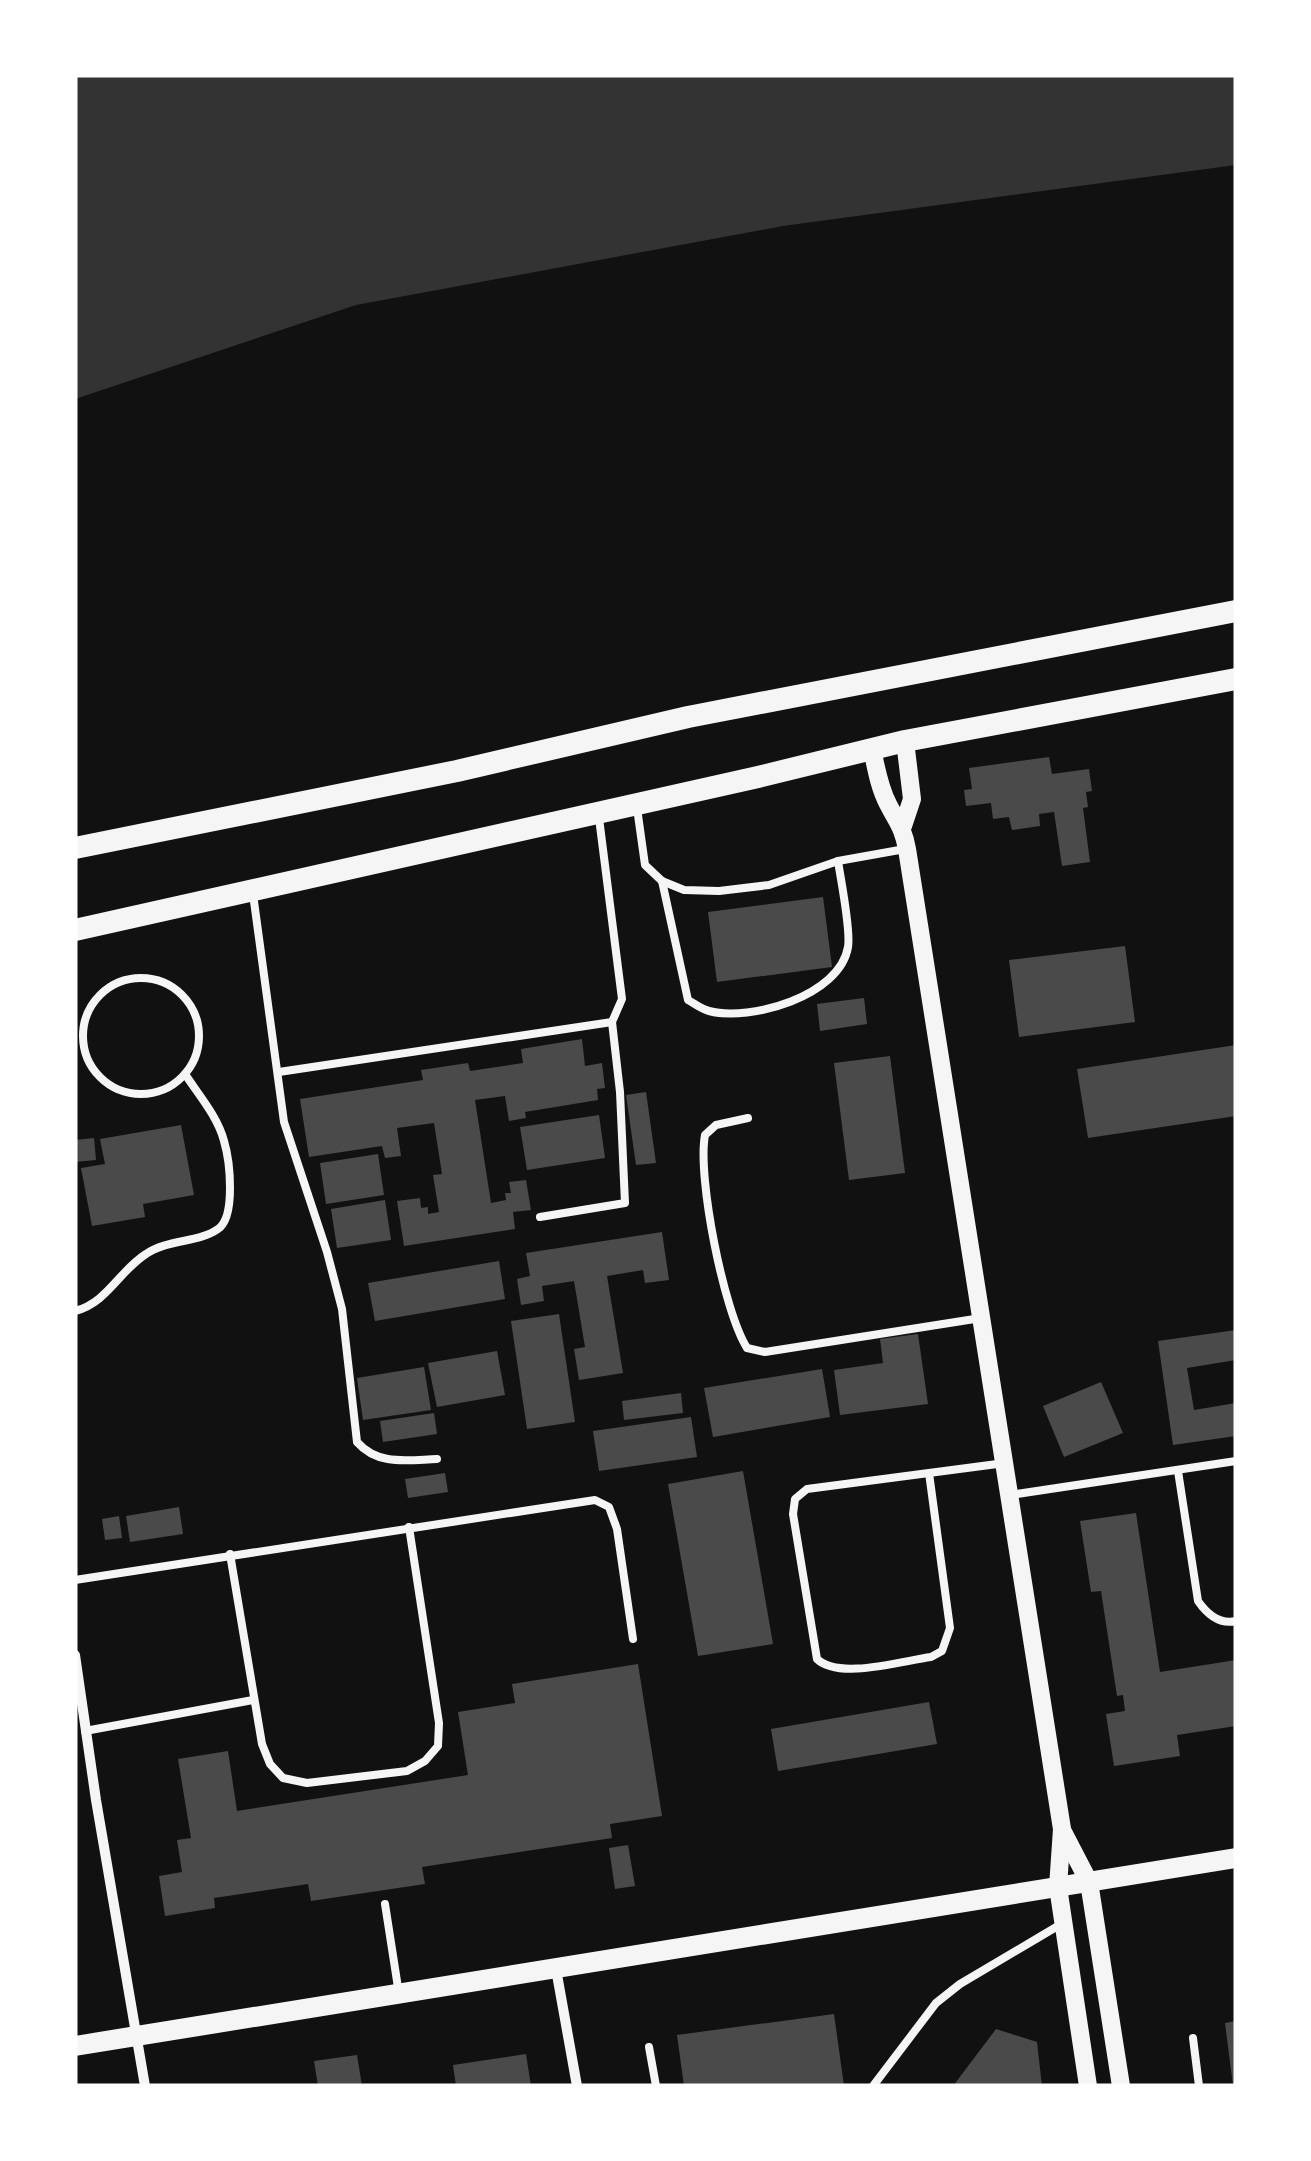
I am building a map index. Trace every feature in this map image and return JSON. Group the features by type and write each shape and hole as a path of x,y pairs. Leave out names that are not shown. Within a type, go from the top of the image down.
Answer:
{"main road":[{"path":"75,848 458,771 688,718 1236,610"},
{"path":"75,930 872,748 1236,678"},
{"path":"75,2046 1236,1858"}],"street":[{"path":"903,826 912,799 905,741"},
{"path":"872,748 888,806 903,826 907,849 1062,1829 1058,1887 1088,2086"},
{"path":"75,1655 145,2086"},
{"path":"1062,1829 1090,1882 1121,2086"},
{"path":"556,1968 578,2086"}],"lane":[{"path":"636,804 645,866 662,881 684,890 719,891 769,885 838,861 907,849"},
{"path":"540,1217 626,1203 612,1022 622,999 598,812"},
{"path":"662,881 688,1000 704,1010 742,1012 805,995 819,989 837,972 848,947 838,861"},
{"path":"253,890 284,1122 342,1308 356,1442 367,1454 384,1460 438,1459"},
{"path":"130,978 154,979 176,989 192,1007 199,1030 196,1054 184,1074 164,1089 140,1094 116,1088 96,1074 84,1052 79,1028 91,1004 108,988 130,978"},
{"path":"280,1072 612,1022"},
{"path":"75,1312 110,1291 131,1264 149,1252 174,1241 214,1232 226,1223 230,1210 224,1140 184,1074"},
{"path":"748,1118 716,1126 705,1134 701,1154 705,1191 737,1333 747,1348 765,1352 982,1318"},
{"path":"1010,1495 1236,1462"},
{"path":"929,1473 950,1628 942,1651 932,1657 844,1670 826,1668 816,1660 793,1514 795,1499 807,1489 1005,1463"},
{"path":"1178,1470 1198,1601 1208,1616 1236,1621"},
{"path":"75,1580 595,1500 609,1508 616,1529 633,1639"},
{"path":"230,1554 253,1700 270,1764 283,1778 307,1783 407,1771 426,1761 438,1746 439,1723 409,1527"},
{"path":"86,1732 253,1700"},
{"path":"384,1904 399,1994"},
{"path":"873,2086 936,2003 960,1984 1062,1923"},
{"path":"1193,2038 1199,2086"},
{"path":"649,2047 656,2086"}],"shaded area":[{"path":"75,75 1236,75 1236,165 783,226 356,305 75,399"}],"building":[{"path":"1049,757 1052,774 1089,769 1092,791 1086,792 1088,807 1083,808 1090,862 1062,866 1054,812 1039,814 1040,826 1012,830 1009,817 993,819 991,803 966,806 964,790 972,789 969,768"},
{"path":"823,897 832,967 717,982 708,912"},
{"path":"1125,946 1135,1022 1019,1037 1009,960"},
{"path":"864,998 867,1024 820,1031 817,1004"},
{"path":"582,1039 585,1066 602,1063 605,1088 597,1089 598,1100 525,1112 526,1118 509,1121 505,1096 475,1100 491,1203 506,1200 505,1193 511,1193 509,1182 526,1180 531,1210 513,1212 515,1229 404,1246 397,1201 420,1198 421,1208 428,1207 428,1214 439,1212 433,1175 442,1174 434,1123 397,1128 401,1156 385,1158 382,1146 309,1157 300,1099 423,1080 421,1070 468,1063 470,1071 523,1063 521,1049"},
{"path":"1236,1045 1236,1116 1088,1138 1077,1069"},
{"path":"890,1056 905,1173 849,1180 834,1063"},
{"path":"646,1092 656,1163 636,1165 626,1095"},
{"path":"599,1115 605,1158 527,1170 520,1127"},
{"path":"181,1125 194,1195 143,1204 145,1217 92,1226 81,1168 105,1164 100,1139"},
{"path":"94,1138 96,1160 75,1162 75,1140"},
{"path":"378,1154 384,1195 326,1204 320,1163"},
{"path":"385,1200 391,1240 337,1248 331,1209"},
{"path":"662,1232 669,1280 645,1283 643,1270 607,1276 623,1373 579,1380 574,1349 585,1347 574,1281 542,1286 544,1301 521,1305 517,1279 530,1276 526,1253"},
{"path":"499,1261 505,1299 375,1321 368,1283"},
{"path":"559,1314 575,1422 527,1429 511,1321"},
{"path":"1236,1330 1236,1360 1187,1368 1194,1410 1236,1403 1236,1436 1173,1445 1158,1341"},
{"path":"918,1334 928,1404 840,1415 834,1370 883,1363 880,1339"},
{"path":"497,1351 505,1395 437,1407 428,1363"},
{"path":"424,1367 431,1410 363,1420 357,1378"},
{"path":"822,1369 830,1417 713,1437 704,1388"},
{"path":"1101,1382 1123,1433 1064,1457 1043,1406"},
{"path":"681,1393 683,1413 624,1420 622,1401"},
{"path":"434,1413 437,1434 383,1442 380,1421"},
{"path":"691,1417 697,1457 599,1471 593,1431"},
{"path":"743,1471 773,1644 698,1656 668,1484"},
{"path":"445,1473 448,1492 408,1498 405,1479"},
{"path":"179,1507 183,1534 130,1542 126,1516"},
{"path":"1136,1513 1160,1672 1236,1660 1236,1726 1177,1735 1180,1756 1114,1766 1106,1714 1125,1711 1123,1695 1117,1696 1101,1591 1091,1592 1080,1521"},
{"path":"119,1516 122,1538 105,1540 102,1519"},
{"path":"638,1664 662,1816 610,1824 612,1838 422,1867 425,1884 311,1901 308,1884 214,1898 215,1908 165,1916 159,1876 182,1872 177,1840 191,1838 178,1759 228,1751 237,1811 468,1775 458,1712 515,1703 512,1684"},
{"path":"929,1702 937,1744 778,1771 771,1729"},
{"path":"628,1845 635,1886 615,1889 609,1848"},
{"path":"834,2014 844,2086 684,2086 677,2035"},
{"path":"1236,2021 1236,2086 1233,2086 1225,2023"},
{"path":"996,2029 1037,2042 1042,2086 953,2086"},
{"path":"526,2054 531,2086 456,2086 453,2065"},
{"path":"357,2055 362,2086 318,2086 314,2061"}]}
